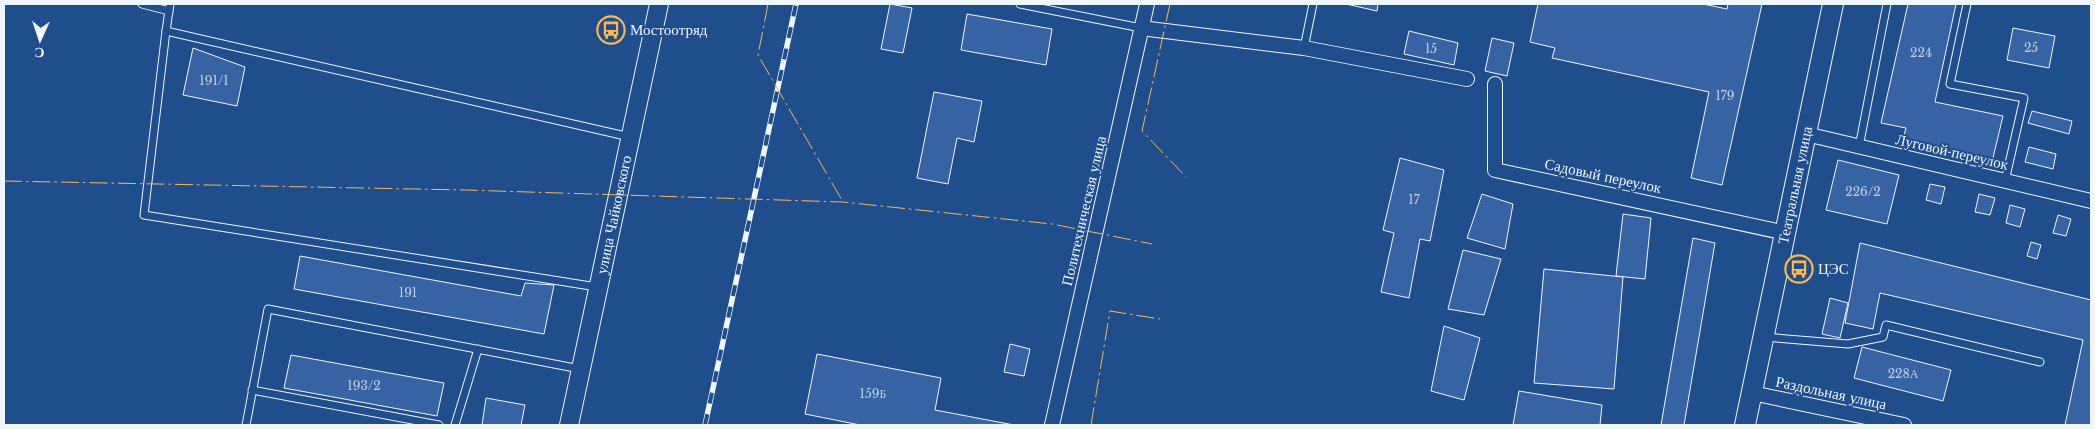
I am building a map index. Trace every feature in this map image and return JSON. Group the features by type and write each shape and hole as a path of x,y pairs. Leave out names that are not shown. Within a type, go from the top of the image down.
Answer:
{"main road":[{"name":"Театральная улица","path":"1745,425 1833,4"}],"street":[{"name":"улица Чайковского","path":"569,425 659,4"},
{"name":"Политехническая улица","path":"1052,425 1147,4"},
{"path":"1141,28 1304,48 1467,79"},
{"name":"Садовый переулок","path":"1495,84 1495,170 1786,233"},
{"name":"Луговой переулок","path":"1806,134 2091,201"},
{"name":"Раздольная улица","path":"1752,393 1904,425"}],"lane":[{"path":"142,4 169,7 144,215 597,287"},
{"path":"1020,4 1141,28"},
{"path":"1304,48 1313,4"},
{"path":"1859,147 1887,4"},
{"path":"1967,4 1950,84 2024,98 2005,181"},
{"path":"166,32 630,137"},
{"path":"246,425 268,309 581,369"},
{"path":"1764,337 1848,344 1883,337 1886,325 2040,362"},
{"path":"455,425 478,349"},
{"path":"252,390 439,425"}],"building":[{"path":"890,4 912,8 903,53 881,49"},
{"path":"1346,4 1378,4 1377,11"},
{"path":"1538,4 1703,4 1727,9 1728,4 1762,4 1722,185 1691,178 1709,92 1552,58 1555,48 1530,42"},
{"path":"1908,4 1956,4 1935,102 2003,116 1992,162 1902,142 1906,128 1881,123"},
{"path":"967,14 1052,29 1046,65 961,50"},
{"path":"2013,28 2055,36 2049,68 2007,60"},
{"path":"1409,31 1458,43 1454,65 1404,54"},
{"path":"1492,38 1514,43 1507,76 1485,71"},
{"path":"193,48 245,67 237,106 183,95"},
{"path":"934,92 982,101 974,142 957,138 948,184 917,178"},
{"path":"2032,111 2072,121 2069,134 2028,123"},
{"path":"2029,147 2056,154 2053,169 2025,162"},
{"path":"1400,158 1444,170 1430,241 1420,239 1409,298 1381,292 1394,233 1383,230"},
{"path":"1838,160 1899,175 1887,224 1826,210"},
{"path":"1930,184 1945,187 1941,204 1926,200"},
{"path":"1482,194 1513,204 1505,249 1467,238"},
{"path":"1979,194 1995,198 1990,215 1975,212"},
{"path":"2010,205 2025,209 2020,227 2006,223"},
{"path":"1623,214 1651,218 1645,279 1616,276"},
{"path":"2058,215 2071,219 2066,236 2053,233"},
{"path":"1693,238 1715,243 1684,425 1661,425"},
{"path":"2031,242 2041,245 2037,259 2027,256"},
{"path":"1860,243 2091,300 2091,425 2065,425 2083,340 1880,293 1873,329 1845,323"},
{"path":"1463,250 1501,259 1484,315 1448,309"},
{"path":"300,256 521,296 525,283 554,285 544,334 294,289"},
{"path":"1544,269 1623,277 1614,389 1534,383"},
{"path":"1830,298 1848,303 1840,338 1822,334"},
{"path":"1444,326 1480,338 1464,400 1431,391"},
{"path":"1010,344 1030,349 1024,376 1004,372"},
{"path":"1862,347 1951,370 1943,401 1854,378"},
{"path":"817,354 941,378 935,410 1014,425 860,425 805,414"},
{"path":"291,355 444,383 437,416 284,388"},
{"path":"1519,391 1602,405 1600,425 1513,425"},
{"path":"486,398 525,405 521,425 482,425"}],"railway":[{"path":"705,425 796,4"}],"power":[{"path":"768,4 758,55 843,202"},
{"path":"1170,4 1142,131 1186,177"},
{"path":"4,181 465,190 843,202 1052,224 1152,244"},
{"path":"1091,425 1110,311 1160,319"}],"place":[{"name":"Мостоотряд","path":"611,30"},
{"name":"ЦЭС","path":"1799,269"}]}
